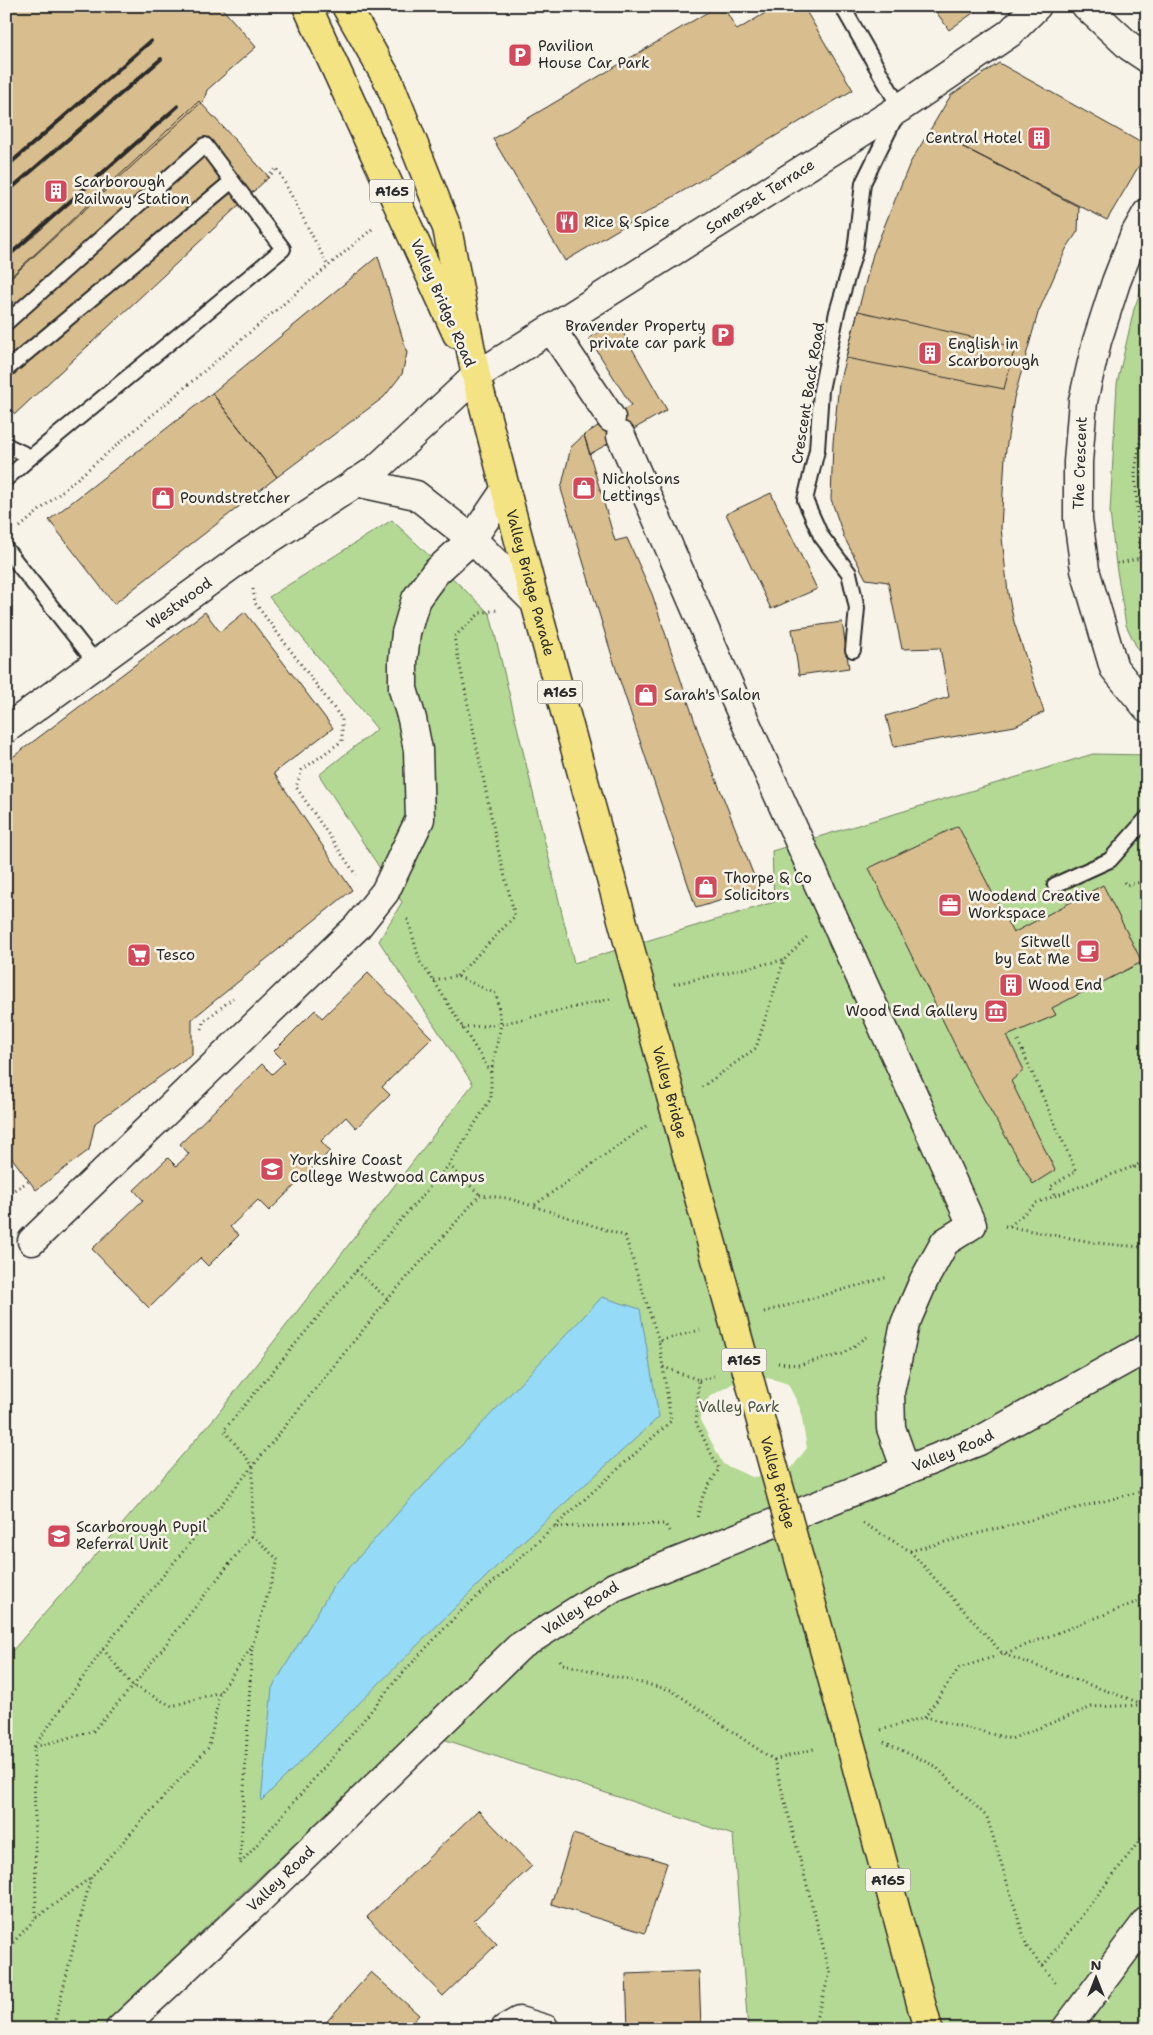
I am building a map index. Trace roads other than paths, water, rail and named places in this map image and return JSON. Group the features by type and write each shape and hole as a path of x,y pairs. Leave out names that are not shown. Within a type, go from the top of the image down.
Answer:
{"highway":[{"name":"Valley Bridge Road","path":"307,6 476,376"},
{"name":"Valley Bridge Road","path":"346,6 389,82 447,228 476,376"},
{"name":"Valley Bridge Parade","path":"476,376 535,602 634,963"},
{"name":"Valley Bridge","path":"634,963 928,2029"}],"street":[{"name":"Somerset Terrace","path":"476,376 552,330 900,108 1010,33 1037,6"},
{"path":"1086,6 1129,46 1147,58"},
{"name":"The Crescent","path":"1147,213 1134,236 1116,282 1097,341 1083,401 1078,462 1078,519 1085,570 1114,668 1147,708"},
{"path":"552,330 616,427 972,1225 945,1242 924,1280 905,1324 890,1392 891,1428 906,1470"},
{"name":"Westwood","path":"6,728 247,554 374,471 476,376"},
{"path":"356,482 416,495 472,539 535,602"},
{"path":"32,1241 357,927 385,892 420,819 418,750 412,719 403,689 406,633 416,599 435,573 472,539 506,489"},
{"name":"Valley Road","path":"120,2029 262,1897 519,1647 614,1587 979,1441 1147,1348"},
{"path":"1072,2020 1147,1921"},
{"path":"505,2029 519,2021 545,2029"}],"lane":[{"path":"842,6 900,108"},
{"name":"Crescent Back Road","path":"853,650 857,608 849,573 820,536 805,500 817,450 821,390 837,312 855,251 863,183 900,108"},
{"path":"6,323 205,145 283,249 6,479"},
{"path":"6,370 232,181"},
{"path":"6,444 31,457"},
{"path":"6,549 96,663"},
{"path":"1055,886 1110,860 1147,818"}],"water":[{"path":"602,1297 640,1309 659,1417 506,1557 261,1801 272,1688 334,1585 404,1506"}],"railway":[{"path":"6,167 151,41"},
{"path":"6,193 161,59"},
{"path":"6,258 178,106"}],"place":[{"name":"Pavilion House Car Park","path":"520,55"},
{"name":"Central Hotel","path":"1039,138"},
{"name":"Scarborough Railway Station","path":"56,191"},
{"name":"Rice & Spice","path":"567,222"},
{"name":"Bravender Property private car park","path":"723,335"},
{"name":"English in Scarborough","path":"930,353"},
{"name":"Nicholsons Lettings","path":"584,488"},
{"name":"Poundstretcher","path":"163,498"},
{"name":"Sarah's Salon","path":"646,695"},
{"name":"Thorpe & Co Solicitors","path":"706,887"},
{"name":"Woodend Creative Workspace","path":"950,905"},
{"name":"Sitwell by Eat Me","path":"1088,951"},
{"name":"Tesco","path":"139,955"},
{"name":"Wood End","path":"1011,985"},
{"name":"Wood End Gallery","path":"996,1011"},
{"name":"Yorkshire Coast College Westwood Campus","path":"272,1169"},
{"name":"Scarborough Pupil Referral Unit","path":"59,1536"}],"park label":[{"name":"Valley Park","path":"739,1407"}]}
